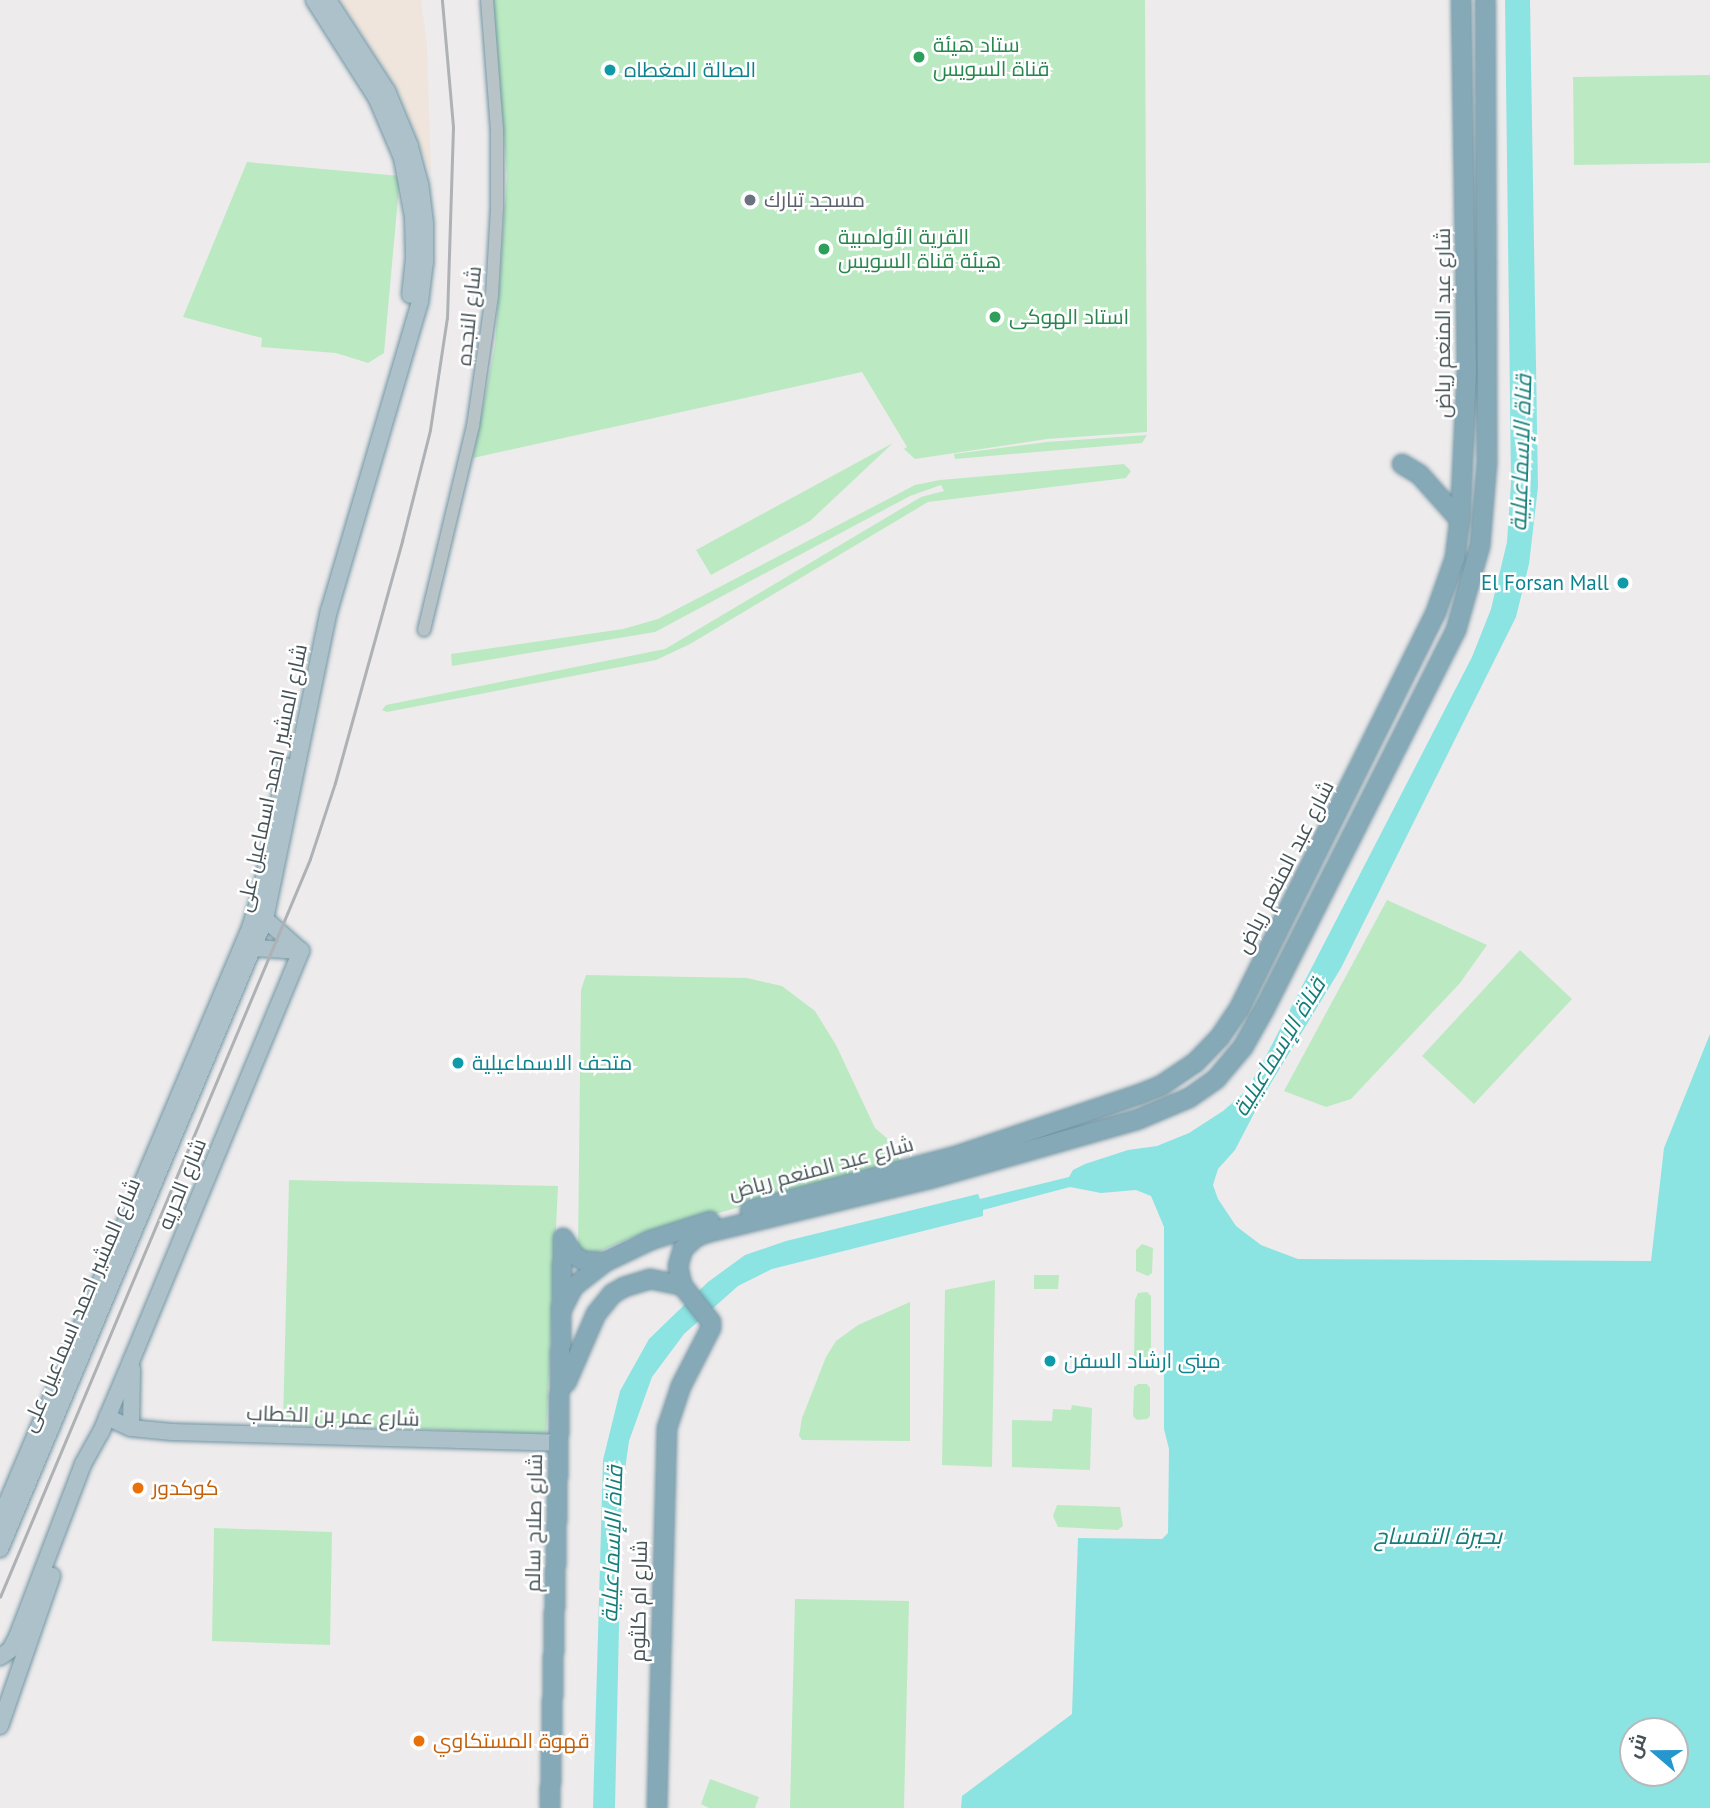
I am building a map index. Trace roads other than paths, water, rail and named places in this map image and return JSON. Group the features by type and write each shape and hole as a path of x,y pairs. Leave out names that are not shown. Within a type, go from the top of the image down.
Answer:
{"highway":[{"name":"شارع عبد المنعم رياض","path":"561,1311 573,1287 605,1262 651,1240 690,1227 960,1155 1140,1094 1179,1075 1210,1049 1239,1009 1436,612 1452,567 1461,520 1465,440 1466,299 1461,0"},
{"name":"شارع عبد المنعم رياض","path":"683,1286 679,1257 688,1242 696,1237 929,1179 1139,1119 1189,1098 1228,1067 1265,1008 1456,630 1476,568 1484,525 1487,462 1485,3"},
{"path":"1462,141 1487,141"},
{"path":"1466,299 1487,299"},
{"path":"1402,464 1420,475 1461,520"},
{"path":"1340,809 1361,819"},
{"path":"1210,1049 1228,1067"},
{"name":"شارع صلاح سالم","path":"550,1808 563,1238 575,1256 584,1261 605,1262"},
{"path":"561,1397 587,1330 612,1294 636,1282 650,1279 683,1286"},
{"name":"شارع ام كلثوم","path":"657,1808 666,1439 673,1406 709,1336 711,1322 683,1286"}],"main road":[{"name":"شارع المشير احمد اسماعيل على","path":"314,0 392,115"},
{"name":"شارع المشير احمد اسماعيل على","path":"0,1518 250,928 261,892 320,631 379,421 415,321 425,263 420,184 392,115 328,0"},
{"name":"شارع المشير احمد اسماعيل على","path":"0,1549 265,919 320,631"},
{"path":"265,919 301,951"},
{"path":"254,948 301,951"},
{"name":"شارع الحريه","path":"0,1657 14,1644 83,1464 104,1424 132,1359 301,951"},
{"path":"131,1428 132,1359"},
{"name":"شارع الحريه","path":"0,1726 93,1466 104,1424"},
{"name":"شارع عمر بن الخطاب","path":"104,1424 185,1433 559,1443"}],"street":[{"name":"شارع النجده","path":"424,629 473,426 492,295 497,207 497,130 487,0"}],"water":[{"name":"بحيرة التمساح","path":"1505,0 1530,0 1538,487 1529,564 1516,617 1341,968 1262,1098 1235,1150 1218,1169 1213,1185 1218,1199 1236,1226 1261,1245 1298,1259 1651,1261 1664,1148 1710,1034 1710,1808 961,1808 962,1796 1072,1714 1078,1538 1162,1539 1168,1533 1169,1449 1164,1429 1164,1227 1151,1196 1136,1190 1101,1193 1070,1187 983,1210 983,1216 772,1269 738,1286 684,1334 652,1377 629,1441 622,1491 615,1808 593,1808 603,1460 620,1391 649,1339 708,1282 745,1255 786,1241 978,1194 980,1199 1069,1177 1073,1170 1085,1164 1128,1150 1157,1146 1189,1133 1223,1111 1246,1091 1472,657 1491,609 1507,542 1511,483"}],"railway":[{"path":"0,1597 310,859 335,783 402,541 430,430 447,318 453,127 442,0"}],"place":[{"name":"ستاد هيئة قناة السويس","path":"919,57"},
{"name":"الصالة المغطاه","path":"610,70"},
{"name":"مسجد تبارك","path":"750,200"},
{"name":"القرية الأولمبية هيئة قناة السويس","path":"824,249"},
{"name":"استاد الهوكى","path":"995,317"},
{"name":"El Forsan Mall","path":"1623,583"},
{"name":"متحف الاسماعيلية","path":"458,1063"},
{"name":"مبنى ارشاد السفن","path":"1050,1361"},
{"name":"كوكدور","path":"138,1488"},
{"name":"قهوة المستكاوي","path":"419,1741"}],"water label":[{"name":"قناة الإسماعيلية","path":"1521,453"},
{"name":"قناة الإسماعيلية","path":"1279,1047"},
{"name":"قناة الإسماعيلية","path":"612,1544"}]}
